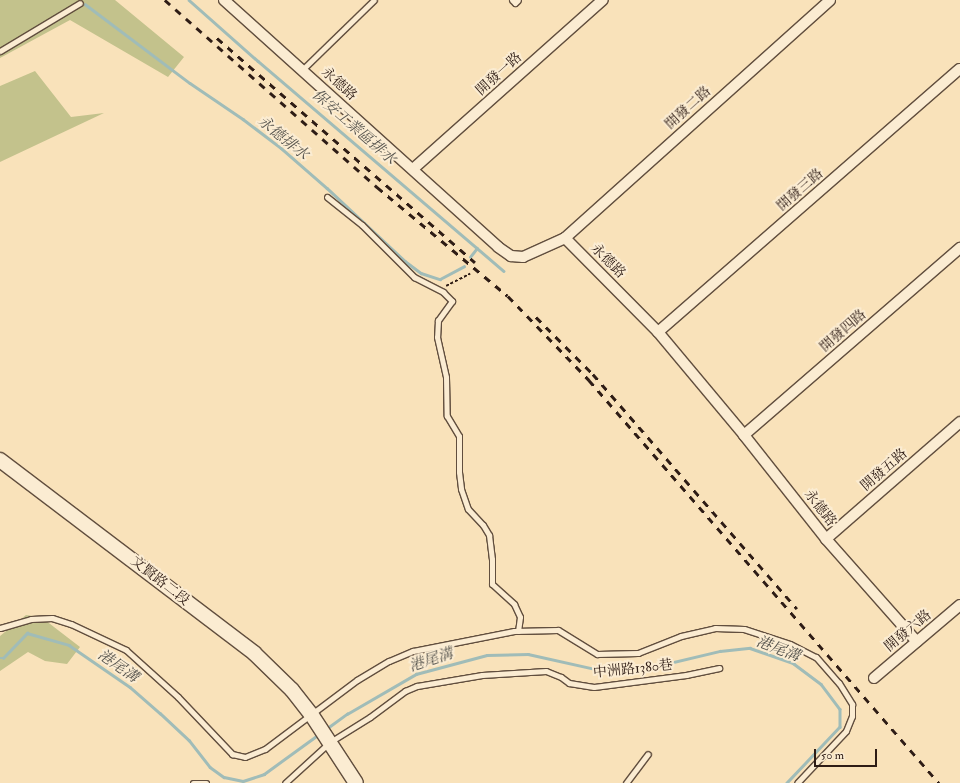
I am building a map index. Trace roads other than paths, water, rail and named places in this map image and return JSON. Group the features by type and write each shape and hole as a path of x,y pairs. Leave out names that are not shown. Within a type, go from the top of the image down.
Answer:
{"street":[{"name":"永德路","path":"224,0 498,247 511,256 523,257 565,238 658,332 744,435 826,539 917,642"},
{"name":"開發一路","path":"413,169 603,0"},
{"name":"開發二路","path":"565,238 830,0"},
{"name":"開發三路","path":"658,332 960,69"},
{"name":"開發四路","path":"744,435 960,248"},
{"name":"開發五路","path":"826,539 960,422"},
{"name":"文賢路二段","path":"0,460 254,653 292,690 311,714 356,783"},
{"name":"開發六路","path":"874,678 960,605"}],"lane":[{"path":"302,70 374,0"},
{"path":"512,0 515,3 518,0"},
{"path":"0,51 80,3"},
{"path":"328,197 362,225 414,276 437,289 452,301 438,320 437,337 446,377 447,416 459,436 459,472 461,489 468,509 484,525 489,536 492,559 492,584 514,604 520,617 518,631"},
{"path":"0,628 31,619 52,618 71,624 126,650 178,697 232,754 245,756 265,749 357,680 389,661 413,651 518,631 558,630 597,654 638,652 681,636 715,628 744,629 797,647 816,657 839,683 852,704 852,716 846,731 797,783"},
{"name":"中洲路1380巷","path":"285,783 330,742 370,717 405,691 430,684 482,675 546,671 561,677 569,683 594,687 686,675 720,668"},
{"path":"626,783 648,754"},
{"path":"193,783 206,783"}],"waterway":[{"name":"保安工業區排水","path":"189,0 258,61 504,271"},
{"name":"永德排水","path":"85,4 190,83 243,119 281,148 327,188 405,261 421,273 440,279 464,266"},
{"name":"永德排水","path":"470,257 477,248"},
{"name":"港尾溝","path":"0,658 3,658 27,633 69,645 130,687 189,740 210,767 224,777 243,781 264,774 319,734"},
{"name":"港尾溝","path":"326,729 347,714 416,674 487,655 528,654 595,669 640,670 720,651 750,648 793,663 821,684 840,709 840,727 787,783"}],"railway":[{"path":"165,0 377,187 508,296 589,380 939,783"},
{"path":"217,38 475,262"},
{"path":"536,317 593,374 797,609"}]}
